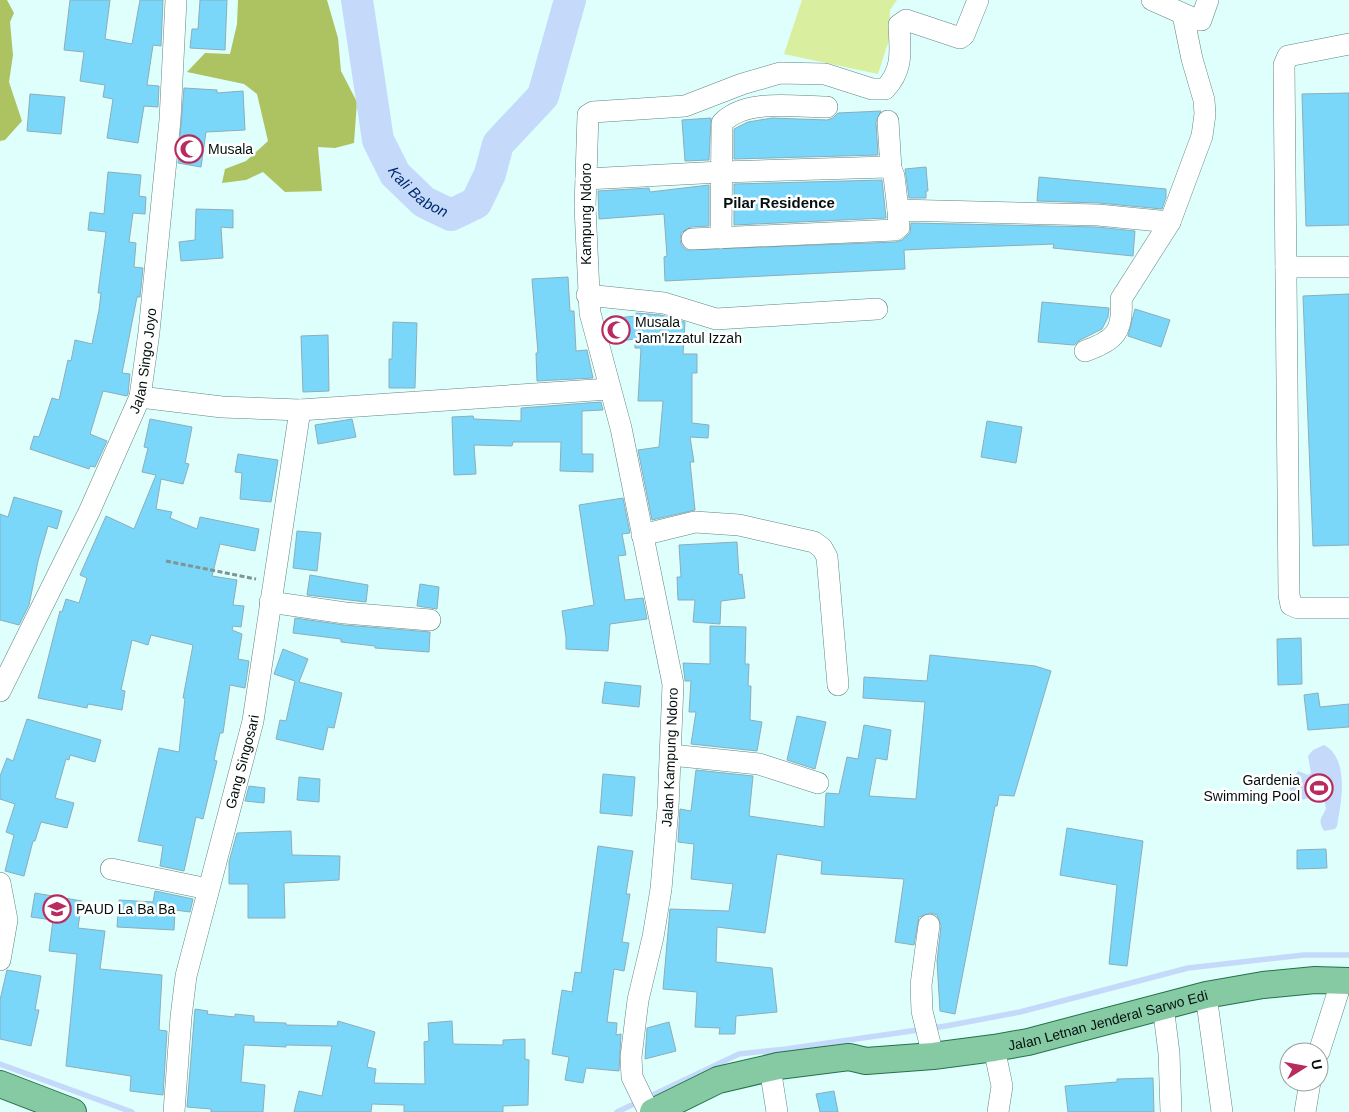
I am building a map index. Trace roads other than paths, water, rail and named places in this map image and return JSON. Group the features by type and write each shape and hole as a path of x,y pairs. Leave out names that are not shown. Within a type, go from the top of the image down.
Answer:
{"main road":[{"name":"Jalan Letnan Jenderal Sarwo Edi","path":"650,1111 718,1080 850,1067 866,1060 931,1049 994,1048 1028,1042 1206,995 1263,985 1315,980 1345,981"},
{"name":"Jalan Letnan Jenderal Sarwo Edi","path":"680,1112 727,1090 771,1074"},
{"path":"0,1084 54,1110"},
{"path":"0,1097 54,1110"}],"street":[{"name":"Jalan Singo Joyo","path":"2,680 89,512 140,397 150,322 170,120 176,0"},
{"name":"Kampung Ndoro","path":"588,304 586,179 588,115 593,112 685,106 742,84 780,73 826,74 872,89 885,88 895,78 900,61 899,25 902,22 906,20 960,38 964,35 978,0"},
{"path":"1152,0 1183,16 1201,20 1208,0"},
{"path":"1085,351 1103,345 1116,334 1122,308 1121,299 1126,288 1170,222 1202,136 1205,114 1204,100 1192,59 1183,16"},
{"path":"1349,44 1298,52 1288,56 1284,65 1289,595 1291,605 1298,608 1349,608"},
{"path":"721,238 722,123 730,114 751,107 827,107"},
{"path":"692,239 895,230 899,227 898,210 894,176 891,169 888,122"},
{"path":"586,179 844,167 882,167 891,169"},
{"path":"898,210 1098,215 1170,222"},
{"path":"1286,267 1349,267"},
{"path":"588,304 676,305 716,319 877,309"},
{"name":"Jalan Kampung Ndoro","path":"588,304 609,389 621,428 672,672 671,755 661,889 653,938 638,1000 632,1037 630,1069 635,1085 650,1111"},
{"path":"140,397 222,407 300,410 609,389"},
{"name":"Gang Singosari","path":"175,1108 181,1017 186,976 253,721 300,410"},
{"path":"642,534 694,522 739,525 814,542 822,548 827,557 838,684"},
{"path":"271,592 345,613 430,620"},
{"path":"671,755 758,764 818,783"},
{"path":"112,869 208,889"},
{"path":"0,883 7,920 0,960"},
{"path":"929,925 921,985 922,1011 931,1049"},
{"path":"1323,1042 1345,981"},
{"path":"1206,995 1222,1112"},
{"path":"1163,1006 1169,1053 1171,1112"},
{"path":"994,1048 1002,1086 998,1112"},
{"path":"771,1074 777,1112"},
{"path":"1305,1112 1308,1092"}],"water":[{"name":"Gardenia Swimming Pool","path":"1324,745 1332,751 1337,759 1342,781 1342,792 1337,826 1335,829 1324,831 1321,821 1326,808 1323,795 1316,792 1301,800 1291,795 1289,786 1298,771 1308,775 1311,773 1308,756 1313,750"}],"waterway":[{"name":"Kali Babon","path":"357,0 378,140 395,174 424,202 451,215 476,203 490,174 498,144 543,96 570,0"},
{"path":"617,1112 739,1054 946,1026 1020,1012 1188,968 1304,955 1349,955"},
{"path":"0,1064 132,1112"}],"place":[{"name":"Musala","path":"189,149"},
{"name":"Musala Jam'Izzatul Izzah","path":"616,330"},
{"name":"Gardenia Swimming Pool","path":"1319,788"},
{"name":"PAUD La Ba Ba","path":"57,909"}],"district":[{"name":"Pilar Residence","path":"779,203"}]}
